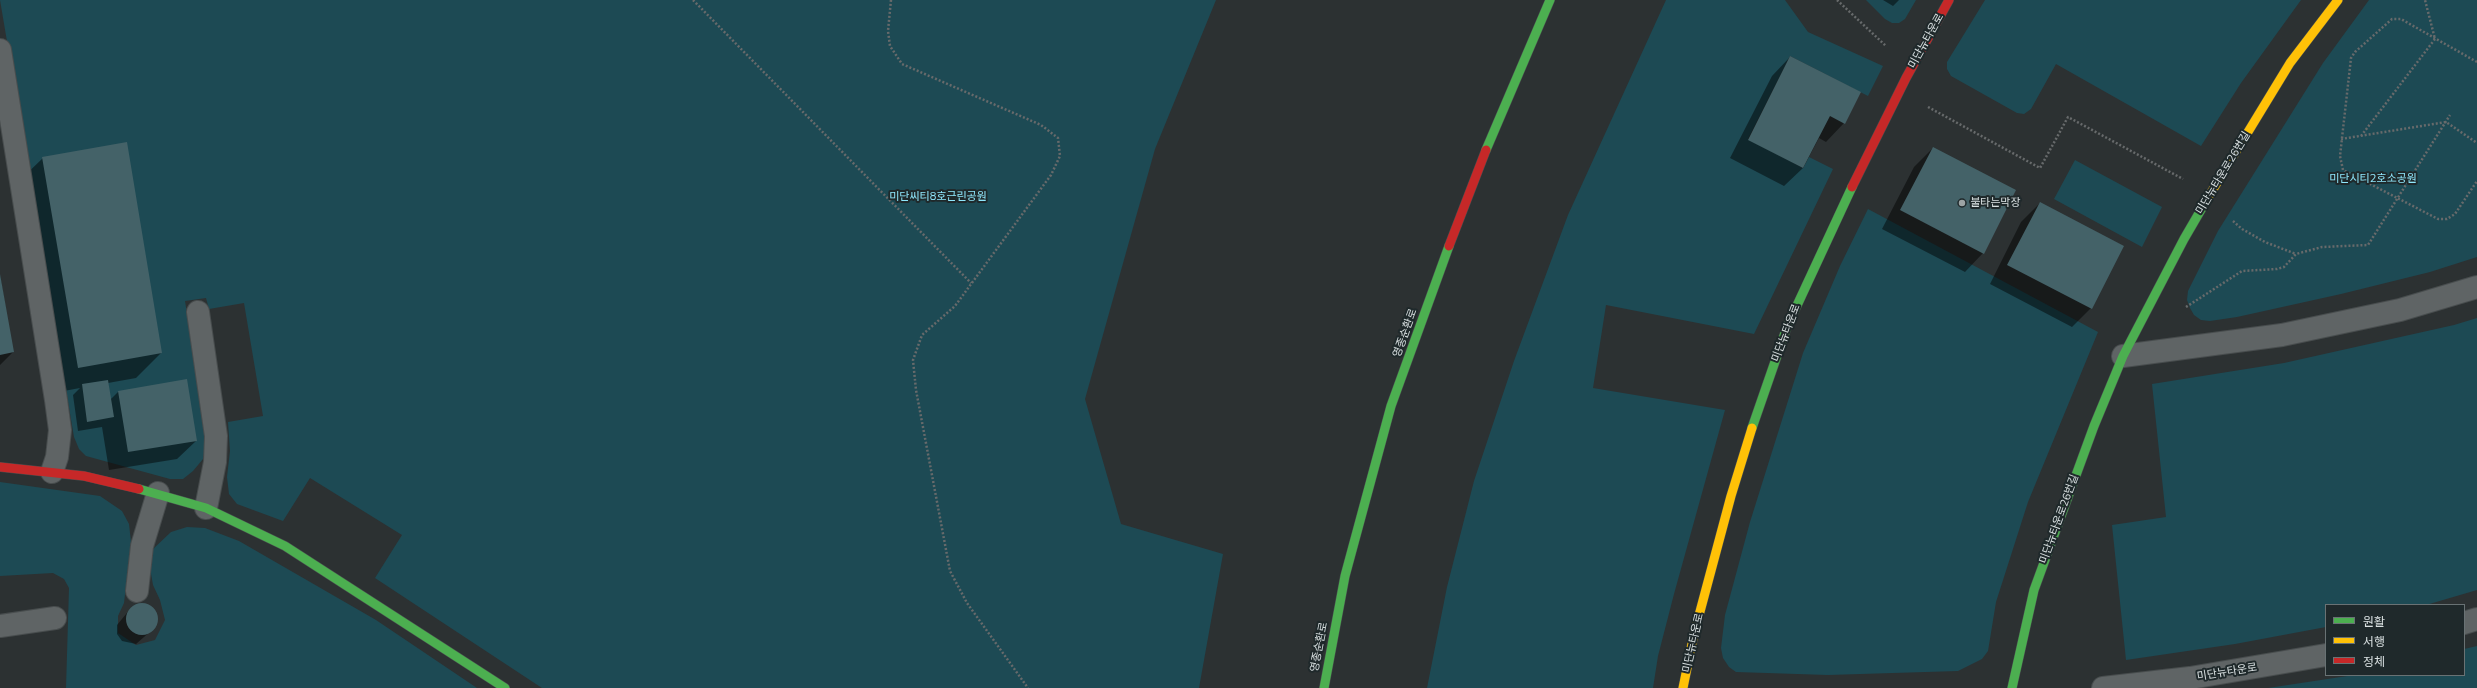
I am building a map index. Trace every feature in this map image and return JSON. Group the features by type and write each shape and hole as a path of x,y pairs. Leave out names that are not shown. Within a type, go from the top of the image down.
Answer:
{"street":[{"name":"영종순환로","path":"1324,688 1345,576 1391,406 1468,193 1550,0"},
{"name":"미단뉴타운로","path":"1683,688 1694,634 1731,496 1757,412 1787,327 1815,264 1906,78 1949,0"},
{"name":"미단뉴타운로26번길","path":"2012,688 2034,590 2094,426 2124,356 2184,239 2246,134 2290,63 2338,0"},
{"path":"0,50 5,113 60,430 57,457 52,472"},
{"path":"2124,356 2282,335 2400,310 2477,287"},
{"path":"198,312 216,436 215,462 206,508"},
{"path":"0,467 84,476 158,493 206,508 285,546 505,688"},
{"path":"137,591 142,546 158,493"},
{"path":"0,626 55,618"},
{"path":"2465,623 2477,620"},
{"name":"미단뉴타운로","path":"2103,688 2190,678 2325,656"}],"path":[{"path":"693,0 971,283"},
{"path":"891,0 888,31 890,46 902,64 1041,125 1058,138 1060,156 1051,174 955,306 922,335 913,360 916,390 950,571 967,603 1028,688"},
{"path":"1837,0 1888,48"},
{"path":"2425,0 2435,39"},
{"path":"2477,62 2396,18 2355,52 2350,64 2341,139 2340,164 2343,170 2438,219 2448,219 2455,214 2477,181"},
{"path":"2361,136 2435,39"},
{"path":"1926,105 2040,168 2068,117 2187,181"},
{"path":"2185,307 2242,271 2277,269 2284,267 2296,254 2322,247 2368,245 2399,199 2450,115"},
{"path":"2341,139 2446,122 2477,143"},
{"path":"2228,217 2242,229 2265,242 2296,254"}],"green space":[{"name":"미단씨티8호근린공원","path":"0,0 1216,0 1155,149 1085,399 1121,524 1223,554 1199,688 542,688 375,578 402,535 310,478 283,521 237,504 229,494 227,477 230,451 228,422 263,416 244,303 209,309 206,298 185,301 207,437 203,459 193,471 183,479 170,479 86,456 79,449 74,437"},
{"path":"1666,0 1785,0 1808,32 1883,66 1868,96 1790,56 1748,139 1803,168 1809,157 1833,169 1754,334 1606,305 1593,388 1725,410 1674,594 1658,656 1653,688 1427,688 1447,587 1474,481 1514,361 1568,215"},
{"path":"1866,0 1916,0 1905,19 1899,23 1892,23 1885,19"},
{"path":"1985,0 2301,0 2241,83 2201,146 2056,64 2031,109 2024,114 2017,113 1951,76 1947,69 1947,62"},
{"name":"미단시티2호소공원","path":"2369,0 2477,0 2477,257 2430,272 2341,294 2237,317 2210,321 2201,320 2194,315 2190,308 2187,300 2188,291 2218,231 2323,63"},
{"path":"2075,160 2162,207 2142,247 2054,199"},
{"path":"1868,209 2098,332 2028,502 1996,602 1988,651 1982,659 1958,671 1828,675 1736,672 1729,667 1723,658 1721,648 1725,615 1750,522 1803,353 1840,266"},
{"path":"2477,318 2477,590 2429,604 2325,604 2325,627 2235,644 2126,660 2112,525 2166,517 2152,384 2284,363 2454,325"},
{"path":"0,482 100,496 122,511 129,524 131,542 124,603 118,616 118,633 136,645 155,640 165,620 160,600 153,585 150,568 152,550 171,532 187,527 205,528 239,541 376,620 477,688 66,688 69,588 64,579 53,573 0,576"},
{"path":"2477,646 2477,688 2268,688 2347,676 2465,676 2465,649"}],"building":[{"path":"1790,56 1861,92 1845,124 1830,116 1803,168 1748,140"},
{"path":"127,142 162,353 78,368 42,157"},
{"path":"1933,147 2016,190 1984,254 1900,210"},
{"path":"2040,202 2124,246 2092,309 2007,265"},
{"path":"0,274 14,352 0,355"},
{"path":"187,379 197,441 128,452 118,391"},
{"path":"108,380 114,417 87,422 82,384"},
{"path":"139,603 145,603 155,610 158,619 157,625 151,632 145,635 139,635 129,628 126,622 126,616 133,606"}],"traffic: fast":[{"path":"1486,150 1550,0"},
{"path":"1752,428 1787,327 1852,187"},
{"path":"2012,688 2034,590 2094,426 2123,356 2184,239 2209,196"},
{"path":"1324,688 1345,576 1391,406 1449,246"},
{"path":"139,489 206,508 285,546 505,688"}],"traffic: slow":[{"path":"2209,196 2290,63 2338,0"},
{"path":"1683,688 1694,634 1731,496 1752,428"}],"traffic: jam":[{"path":"1852,187 1906,78 1949,0"},
{"path":"1449,246 1486,150"},
{"path":"0,467 84,476 139,489"}],"place":[{"name":"불타는막장","path":"1962,203"}]}
